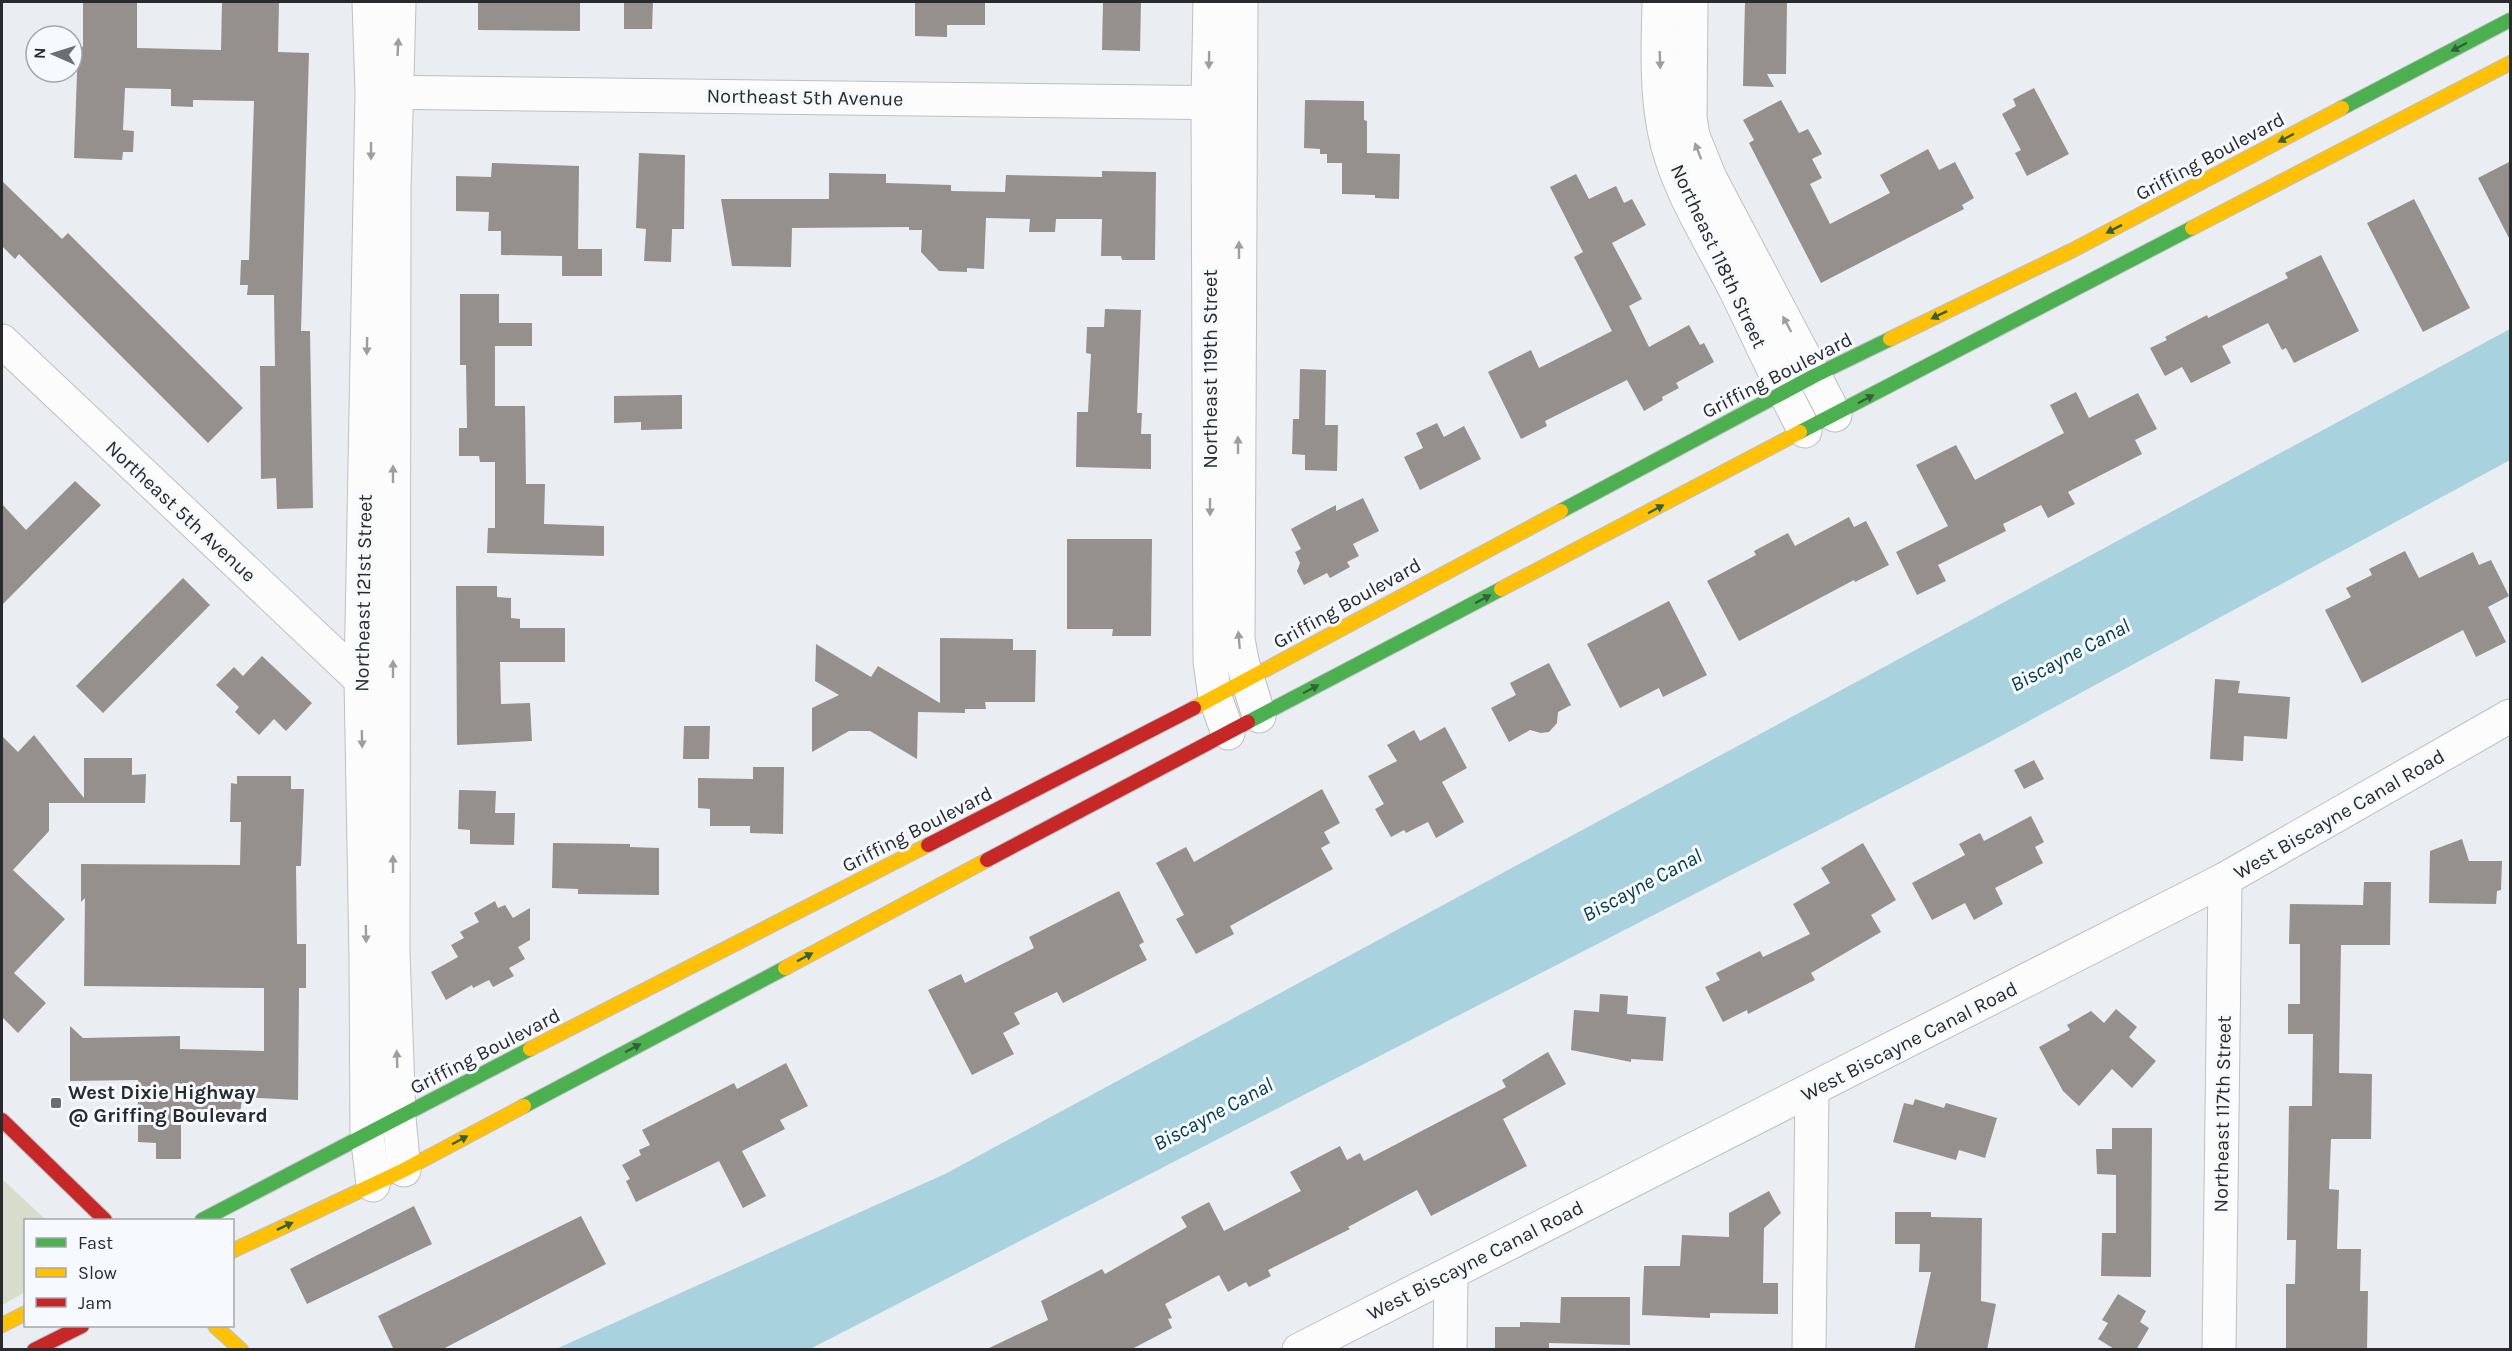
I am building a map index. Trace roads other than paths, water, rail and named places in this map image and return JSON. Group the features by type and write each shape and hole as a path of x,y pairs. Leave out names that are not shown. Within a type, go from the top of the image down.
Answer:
{"street":[{"name":"Northeast 121st Street","path":"369,2 371,42 384,92 393,692 393,953 399,1118 404,1170"},
{"name":"Northeast 121st Street","path":"373,1185 367,1133 361,680 384,92 399,2"},
{"name":"Northeast 119th Street","path":"1210,2 1223,103 1238,639 1242,661 1259,716"},
{"name":"Northeast 119th Street","path":"1228,733 1215,697 1210,661 1223,103 1240,2"},
{"name":"Northeast 118th Street","path":"1659,2 1662,110 1670,154 1683,187 1740,300 1783,393 1805,431"},
{"name":"Northeast 118th Street","path":"1691,2 1690,118 1693,136 1710,178 1835,415"},
{"name":"Griffing Boulevard","path":"206,1219 367,1133 1248,680 1814,376 2073,250 2511,20"},
{"path":"234,1250 404,1170 1259,716 2066,293 2511,63"},
{"name":"Northeast 5th Avenue","path":"384,92 1223,103"},
{"name":"Northeast 5th Avenue","path":"2,341 361,680"},
{"name":"West Biscayne Canal Road","path":"1299,1350 2225,879 2511,716"},
{"name":"Northeast 117th Street","path":"2219,1350 2225,879"},
{"path":"1809,1350 1812,1091"},
{"path":"2,1120 103,1219"},
{"path":"1450,1350 1451,1273"},
{"path":"2,1325 24,1314"},
{"path":"34,1350 80,1327"},
{"path":"216,1327 241,1350"}],"water":[{"name":"Biscayne Canal","path":"2510,329 2510,460 1990,742 810,1349 556,1349 945,1174"}],"place":[{"name":"West Dixie Highway @ Griffing Boulevard","path":"56,1103"}]}
